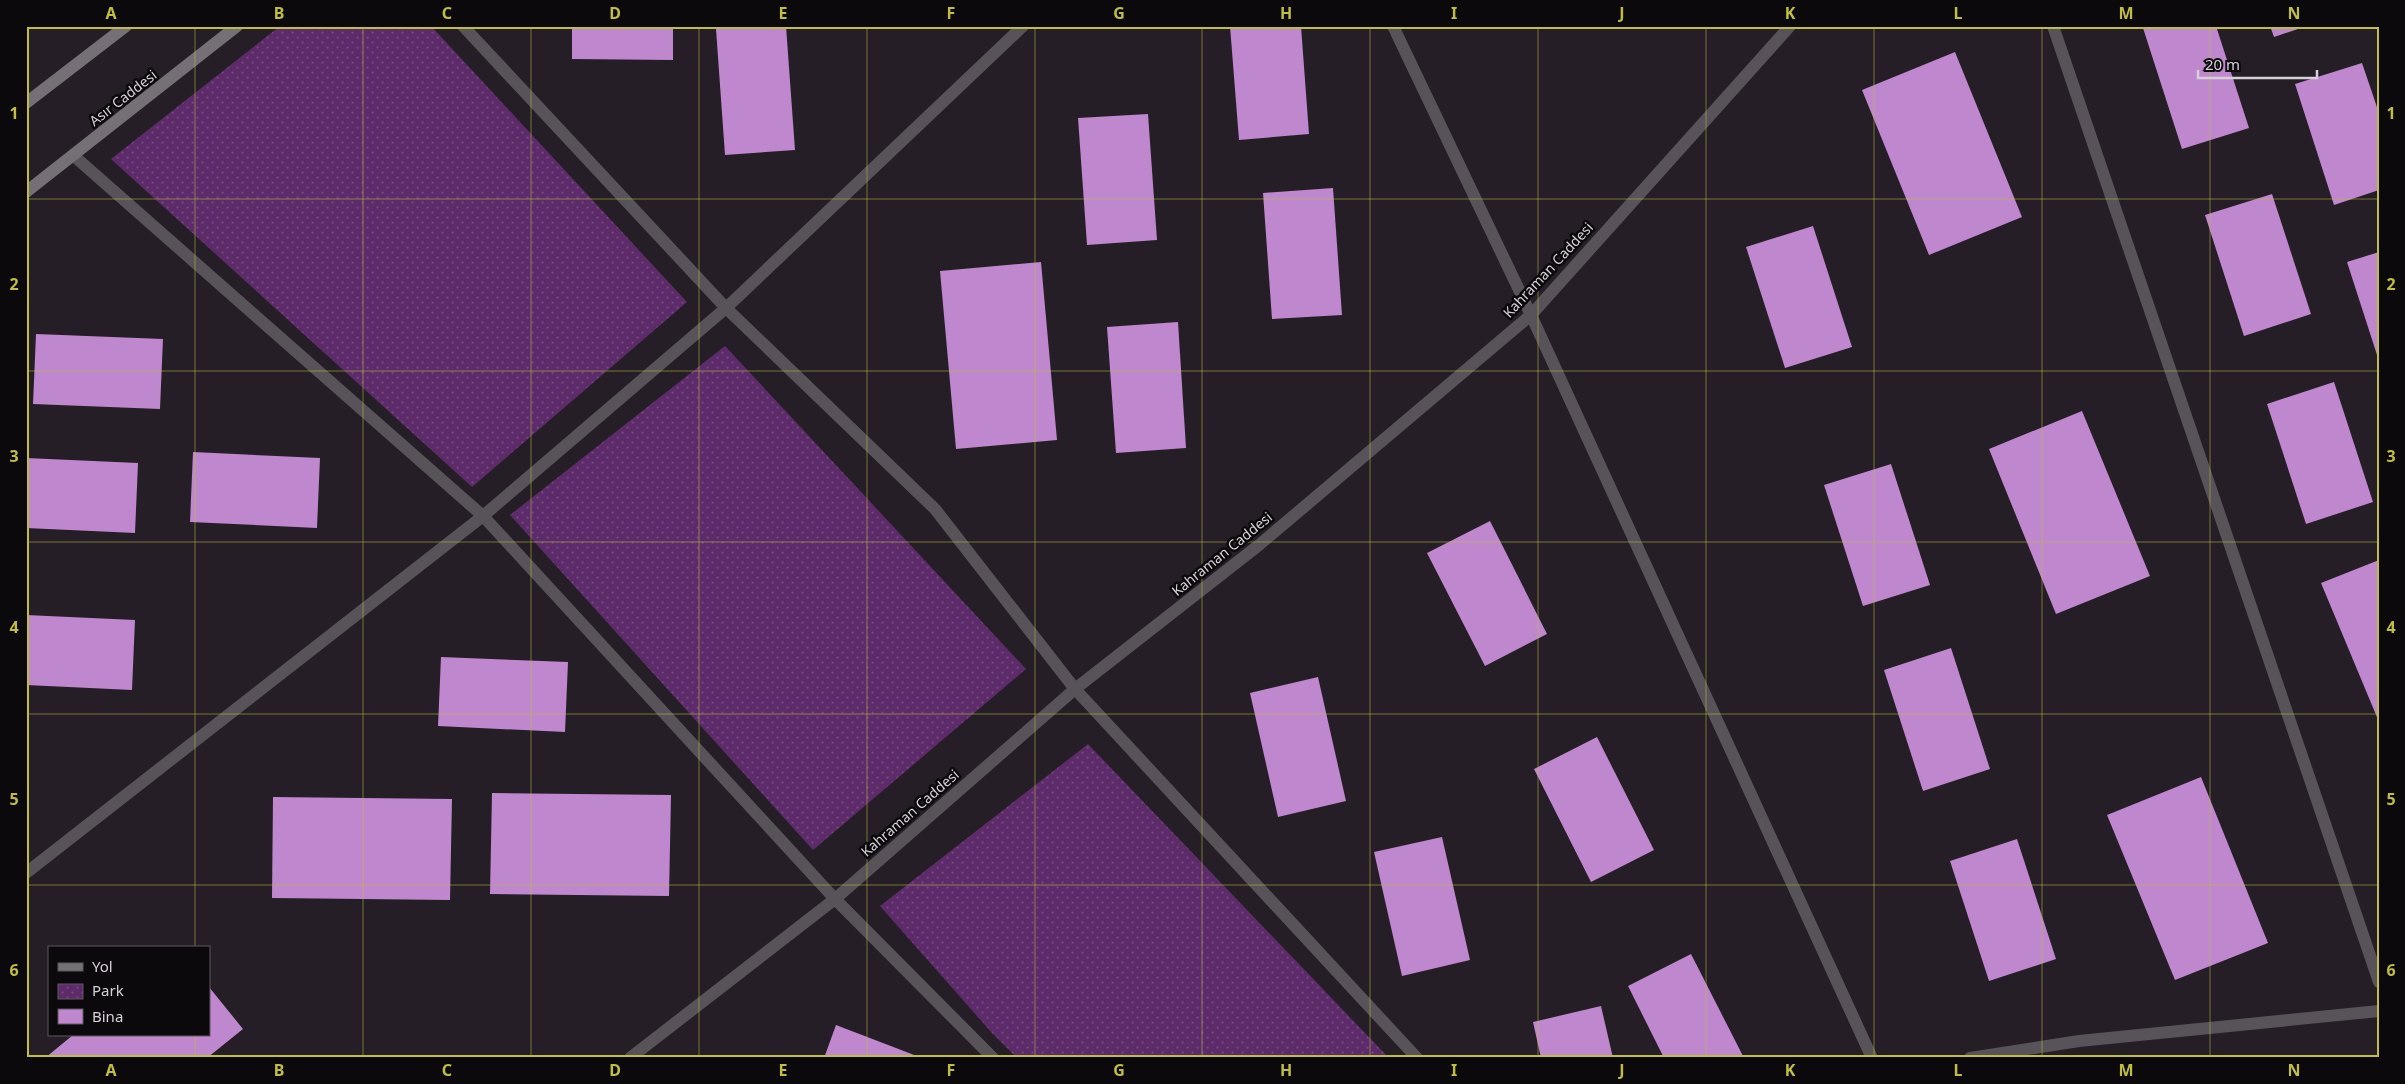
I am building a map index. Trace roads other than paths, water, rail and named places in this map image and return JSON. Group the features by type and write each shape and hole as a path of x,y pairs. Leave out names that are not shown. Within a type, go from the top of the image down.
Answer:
{"street":[{"path":"26,104 126,26"},
{"name":"Asır Caddesi","path":"26,192 238,26"},
{"path":"464,26 726,308 935,509 1075,689 1417,1058"},
{"path":"26,873 483,516 726,308 1024,26"},
{"path":"1393,26 1530,314 1872,1058"},
{"name":"Kahraman Caddesi","path":"630,1058 835,899 1075,689 1259,545 1530,314 1790,26"},
{"path":"2053,26 2379,982"},
{"path":"74,156 483,516 835,899 993,1058"},
{"path":"1970,1058 2079,1041 2379,1011"}]}
